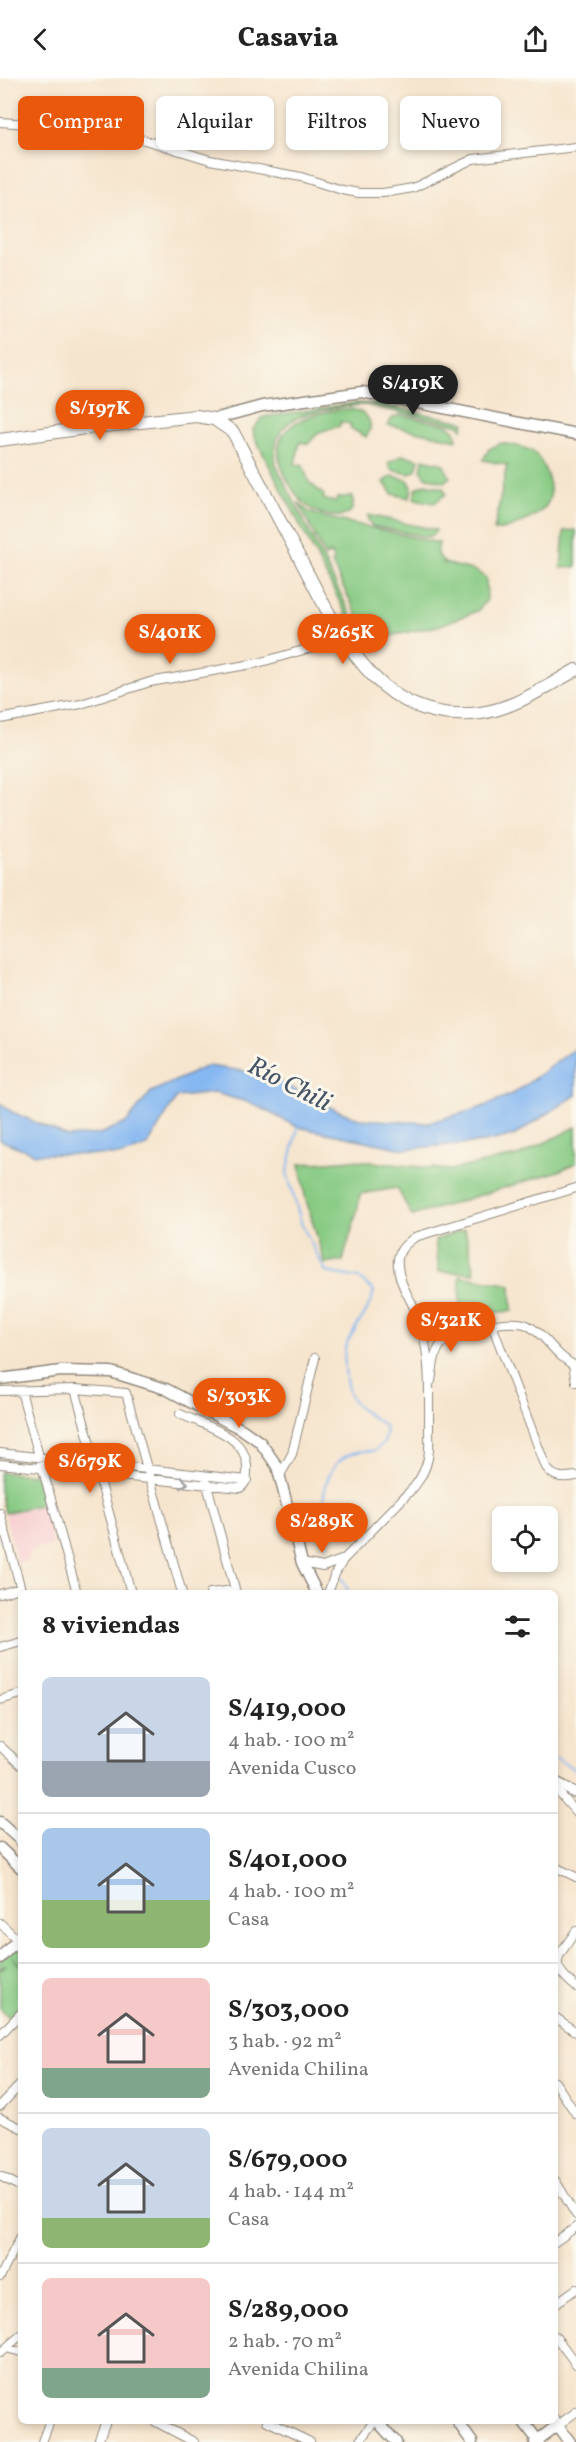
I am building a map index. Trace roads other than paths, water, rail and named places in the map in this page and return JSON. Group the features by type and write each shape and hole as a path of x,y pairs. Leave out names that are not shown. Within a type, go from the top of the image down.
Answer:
{"main road":[{"path":"0,440 185,417 214,419 233,432 345,644 378,681 429,711 482,713 508,705 576,670"}],"street":[{"path":"0,122 57,126 138,138 210,160 301,177 359,193 383,193 413,188 473,159 576,147"},
{"path":"214,419 284,403 362,392 576,434"},
{"path":"233,432 248,411"},
{"path":"0,719 81,704 150,682 258,663 321,645 345,644"},
{"path":"329,1590 344,1559 414,1487 424,1473 429,1457 429,1396 425,1341 418,1317 399,1275 397,1264 399,1253 404,1245 415,1237 576,1188"},
{"path":"429,1396 438,1348 447,1337 492,1325 515,1323 528,1326 554,1351 574,1366 576,1382"},
{"path":"492,1325 546,1467 555,1476 561,1478 576,1476"},
{"path":"279,1477 292,1454 315,1358"},
{"path":"0,1379 61,1371 93,1370 134,1377 166,1389 243,1430 260,1442 277,1466 302,1563 316,1590"},
{"path":"75,1389 130,1590"},
{"path":"0,1391 75,1389 126,1393 181,1590"},
{"path":"21,1391 76,1590"},
{"path":"0,1464 240,1488 247,1480 248,1461 244,1452 222,1432 180,1414"},
{"path":"0,1453 247,1480"},
{"path":"205,1476 235,1590"},
{"path":"0,1513 21,1590"},
{"path":"302,1563 323,1567 344,1559"},
{"path":"0,1594 18,1591"},
{"path":"0,1647 18,1642"},
{"path":"0,1700 18,1696"},
{"path":"0,1746 18,1762"},
{"path":"558,1783 576,1793"},
{"path":"558,1783 560,1794 576,1812"},
{"path":"0,1822 18,1838"},
{"path":"0,1848 18,1865"},
{"path":"558,1868 576,1877"},
{"path":"0,1923 18,1938"},
{"path":"558,1958 576,1931"},
{"path":"0,1958 18,1942"},
{"path":"558,1968 576,1987"},
{"path":"0,2035 18,2016"},
{"path":"558,2019 576,2032"},
{"path":"0,2106 18,2087"},
{"path":"558,2087 576,2114"},
{"path":"0,2118 18,2127"},
{"path":"0,2176 18,2185"},
{"path":"558,2185 576,2215"},
{"path":"558,2240 576,2227"},
{"path":"0,2277 18,2242"},
{"path":"558,2302 576,2289"},
{"path":"3,2350 18,2338"},
{"path":"558,2340 576,2364"},
{"path":"3,2350 18,2352"},
{"path":"558,2422 576,2412"},
{"path":"42,2442 49,2424"},
{"path":"98,2442 105,2424"},
{"path":"160,2424 194,2442"},
{"path":"273,2424 310,2442"},
{"path":"359,2442 373,2424"},
{"path":"378,2424 396,2442"},
{"path":"459,2424 472,2442"},
{"path":"525,2424 537,2441 555,2424"},
{"path":"557,2424 570,2442"}],"water":[{"path":"576,1048 576,1095 515,1135 485,1142 404,1149 298,1127 251,1103 215,1093 177,1097 147,1146 123,1155 35,1154 0,1140 0,1103 10,1111 68,1137 99,1134 126,1123 151,1092 207,1066 267,1074 317,1102 359,1119 427,1123 480,1108 514,1093"}],"waterway":[{"path":"298,1127 287,1173 302,1225 326,1272 359,1278 374,1291 369,1306 346,1345 344,1353 346,1380 355,1403 384,1425 386,1433 384,1443 374,1451 356,1452 342,1459 333,1469 327,1482 324,1498 323,1515 328,1547"},
{"path":"342,1578 348,1590"},
{"path":"558,1760 576,1770"}],"water label":[{"name":"Río Chili","path":"290,1083"}]}
